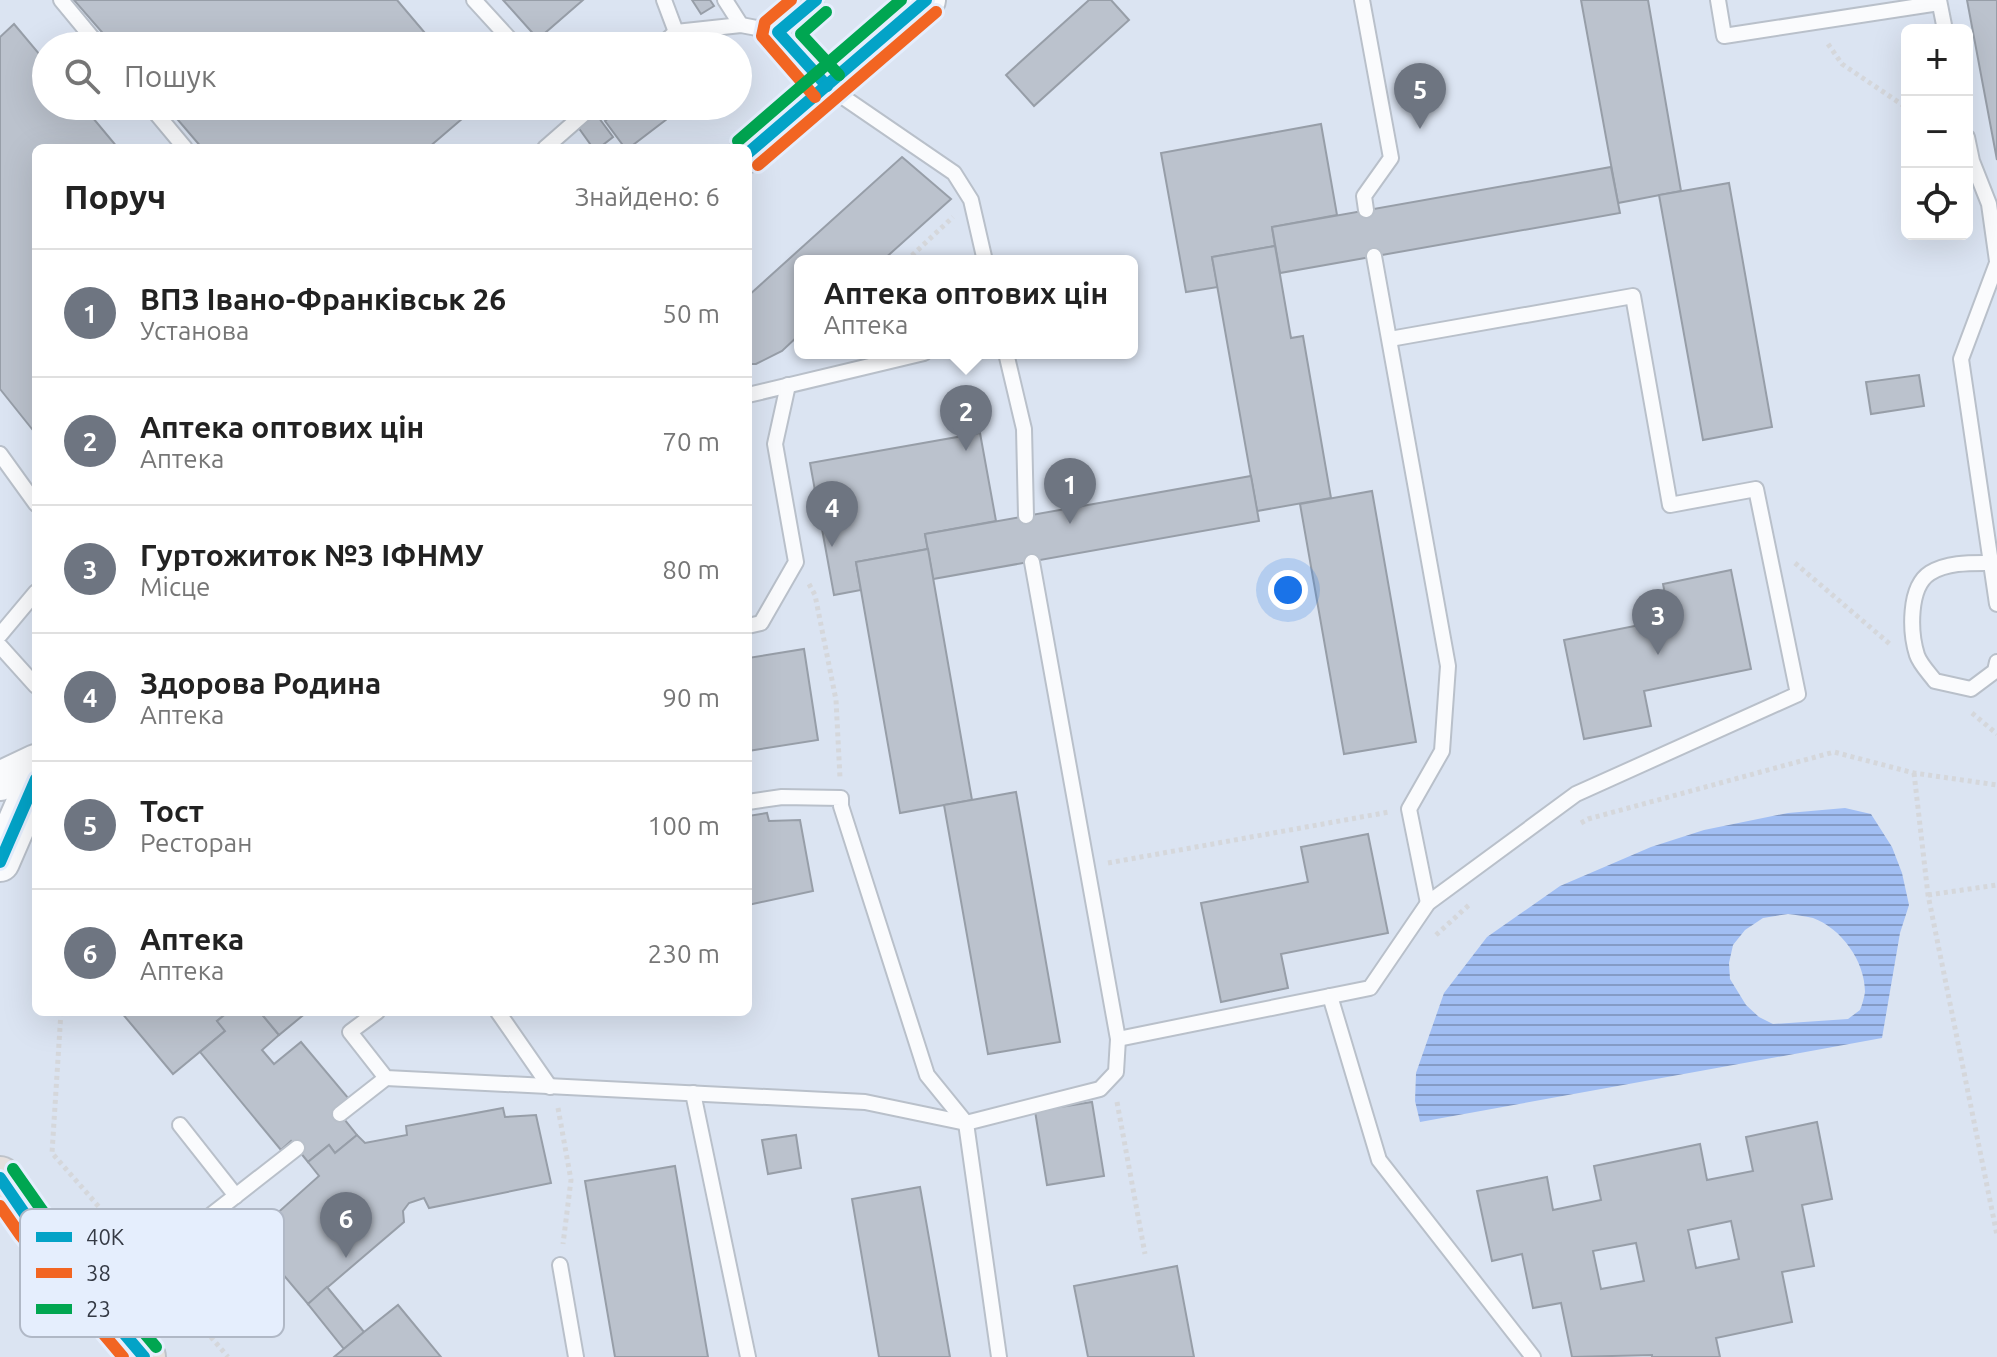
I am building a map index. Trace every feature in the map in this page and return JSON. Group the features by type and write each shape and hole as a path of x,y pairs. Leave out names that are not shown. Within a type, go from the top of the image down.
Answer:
{"main road":[{"path":"752,150 926,0"},
{"path":"0,781 32,766"},
{"path":"0,862 32,788"},
{"path":"0,1178 16,1214"},
{"path":"125,1337 141,1356"}],"lane":[{"path":"61,0 87,32"},
{"path":"474,0 503,32"},
{"path":"664,0 676,32 741,25 778,32 827,86 954,173 971,200 984,255"},
{"path":"725,0 741,25"},
{"path":"778,32 816,0"},
{"path":"1362,0 1391,158 1364,196 1366,210"},
{"path":"1718,0 1724,36 1939,1 1944,24"},
{"path":"162,120 182,144"},
{"path":"548,144 568,120"},
{"path":"1973,164 1989,204 1997,262 1961,359 1997,604"},
{"path":"1374,256 1448,666 1442,751 1409,809 1428,903"},
{"path":"1118,1039 1370,988 1428,903 1576,794 1798,694 1756,489 1670,505 1633,296 1390,339"},
{"path":"752,394 898,359"},
{"path":"1007,359 1024,429 1026,516"},
{"path":"752,625 761,623 796,562 775,444 788,385"},
{"path":"0,454 32,498"},
{"path":"340,1114 386,1078 865,1102 966,1123 1100,1089 1116,1072 1118,1039 1032,562"},
{"path":"1991,563 1957,564 1928,574 1914,593 1913,623 1918,656 1935,681 1971,689 1995,671 1997,662"},
{"path":"0,635 32,597"},
{"path":"0,646 32,682"},
{"path":"752,801 782,797 841,798 927,1075 966,1123 999,1357"},
{"path":"1330,996 1379,1160 1533,1357"},
{"path":"372,1016 350,1032 386,1078"},
{"path":"501,1016 552,1087"},
{"path":"693,1093 748,1357"},
{"path":"180,1125 236,1196"},
{"path":"220,1209 297,1148"},
{"path":"560,1265 576,1357"}],"path":[{"path":"1813,22 1842,64 1901,104"},
{"path":"912,255 971,200"},
{"path":"1766,540 1997,734"},
{"path":"796,562 815,595 836,700 841,798"},
{"path":"1576,826 1588,819 1834,752 1914,773 1997,785"},
{"path":"1914,773 1928,895 1997,1235"},
{"path":"1087,867 1409,809"},
{"path":"1928,895 1997,885"},
{"path":"1427,943 1472,903"},
{"path":"61,1016 52,1153 100,1209"},
{"path":"1112,1076 1145,1254"},
{"path":"552,1087 571,1180 560,1265"},
{"path":"211,1337 228,1357"}],"water":[{"path":"1845,808 1871,814 1892,847 1909,905 1900,933 1882,1038 1420,1122 1415,1101 1416,1073 1444,993 1487,937 1560,886 1651,847 1704,830 1788,813","holes":["1788,914 1823,923 1850,947 1861,969 1865,992 1860,1010 1848,1019 1773,1024 1746,1005 1730,979 1729,963 1733,945 1745,930 1763,918"]}],"building":[{"path":"74,0 397,0 424,32 102,32"},
{"path":"503,0 583,0 546,32 532,32"},
{"path":"692,0 710,0 714,6 701,14"},
{"path":"1089,0 1111,0 1129,20 1034,106 1006,75"},
{"path":"1581,0 1648,0 1681,191 1618,203"},
{"path":"1967,0 1997,0 1997,160 1973,24"},
{"path":"14,24 32,45 32,120 95,120 115,144 32,144 32,429 0,389 0,37"},
{"path":"178,120 461,120 433,144 199,144"},
{"path":"588,120 600,120 613,137 604,144 590,144 578,127"},
{"path":"666,120 634,144 622,144 605,121"},
{"path":"1321,124 1337,215 1272,227 1275,246 1212,257 1218,287 1186,292 1161,153"},
{"path":"902,157 951,199 889,255 794,255 794,340 782,351 756,364 752,364 752,292"},
{"path":"1611,167 1620,213 1280,273 1272,227"},
{"path":"1729,183 1772,427 1703,440 1659,195"},
{"path":"1275,246 1291,338 1303,336 1331,498 1257,511 1212,257"},
{"path":"1919,375 1924,406 1871,414 1866,382"},
{"path":"980,433 996,521 925,534 928,549 856,562 861,590 834,595 810,463"},
{"path":"1251,476 1259,521 933,579 925,534"},
{"path":"1372,491 1416,742 1344,754 1300,504"},
{"path":"928,549 972,800 900,813 856,562"},
{"path":"1731,570 1751,669 1644,691 1651,726 1584,739 1564,640 1670,619 1663,584"},
{"path":"804,649 818,740 752,750 752,657"},
{"path":"1016,792 1060,1042 988,1054 944,805"},
{"path":"767,813 769,821 800,820 813,891 752,904 752,815"},
{"path":"1368,834 1388,933 1281,954 1288,988 1221,1002 1201,903 1308,882 1301,847"},
{"path":"124,1016 223,1016 217,1021 225,1031 173,1074"},
{"path":"223,1016 263,1016 279,1035 262,1050 274,1064 301,1042 349,1099 336,1109 357,1135 335,1153 329,1145 308,1162 291,1141 281,1150 200,1052 225,1031 217,1021"},
{"path":"263,1016 302,1016 279,1035"},
{"path":"1092,1102 1104,1176 1047,1185 1035,1111"},
{"path":"503,1108 505,1117 536,1115 551,1183 429,1208 424,1198 409,1203 403,1211 404,1222 308,1304 284,1276 282,1209 319,1176 308,1162 329,1145 335,1153 357,1135 365,1143 407,1135 406,1126"},
{"path":"1817,1122 1832,1199 1802,1205 1814,1266 1782,1272 1792,1322 1716,1338 1720,1357 1572,1357 1561,1303 1533,1308 1522,1254 1492,1261 1477,1191 1547,1177 1553,1210 1601,1200 1594,1166 1700,1144 1707,1180 1753,1171 1746,1137","holes":["1731,1221 1739,1259 1696,1268 1688,1230","1636,1243 1644,1281 1601,1289 1593,1251"]},
{"path":"796,1135 801,1168 768,1174 762,1140"},
{"path":"675,1166 708,1357 615,1357 585,1181"},
{"path":"920,1187 950,1357 879,1357 852,1199"},
{"path":"1177,1266 1194,1357 1088,1357 1074,1286"},
{"path":"327,1287 364,1332 344,1349 308,1304"},
{"path":"398,1305 441,1357 334,1357 364,1332"}],"transit line":[{"name":"38","path":"791,0 765,22 762,36 815,97"},
{"name":"40К","path":"816,0 778,32 827,86"},
{"name":"23","path":"738,141 901,0"},
{"name":"40К","path":"752,150 926,0"},
{"name":"23","path":"826,12 801,34 839,75"},
{"name":"38","path":"758,165 936,12"},
{"name":"40К","path":"0,862 32,788"},
{"name":"23","path":"13,1169 41,1209"},
{"name":"40К","path":"0,1178 21,1209"},
{"name":"38","path":"0,1206 20,1235"},
{"name":"38","path":"106,1337 123,1357"},
{"name":"40К","path":"127,1337 144,1357"},
{"name":"23","path":"148,1337 156,1347"}],"place":[{"name":"Тост","path":"1420,129"},
{"name":"Аптека оптових цін","path":"966,451"},
{"name":"ВПЗ Івано-Франківськ 26","path":"1070,524"},
{"name":"Здорова Родина","path":"832,547"},
{"name":"Гуртожиток №3 ІФНМУ","path":"1658,655"},
{"name":"Аптека","path":"346,1258"}]}
